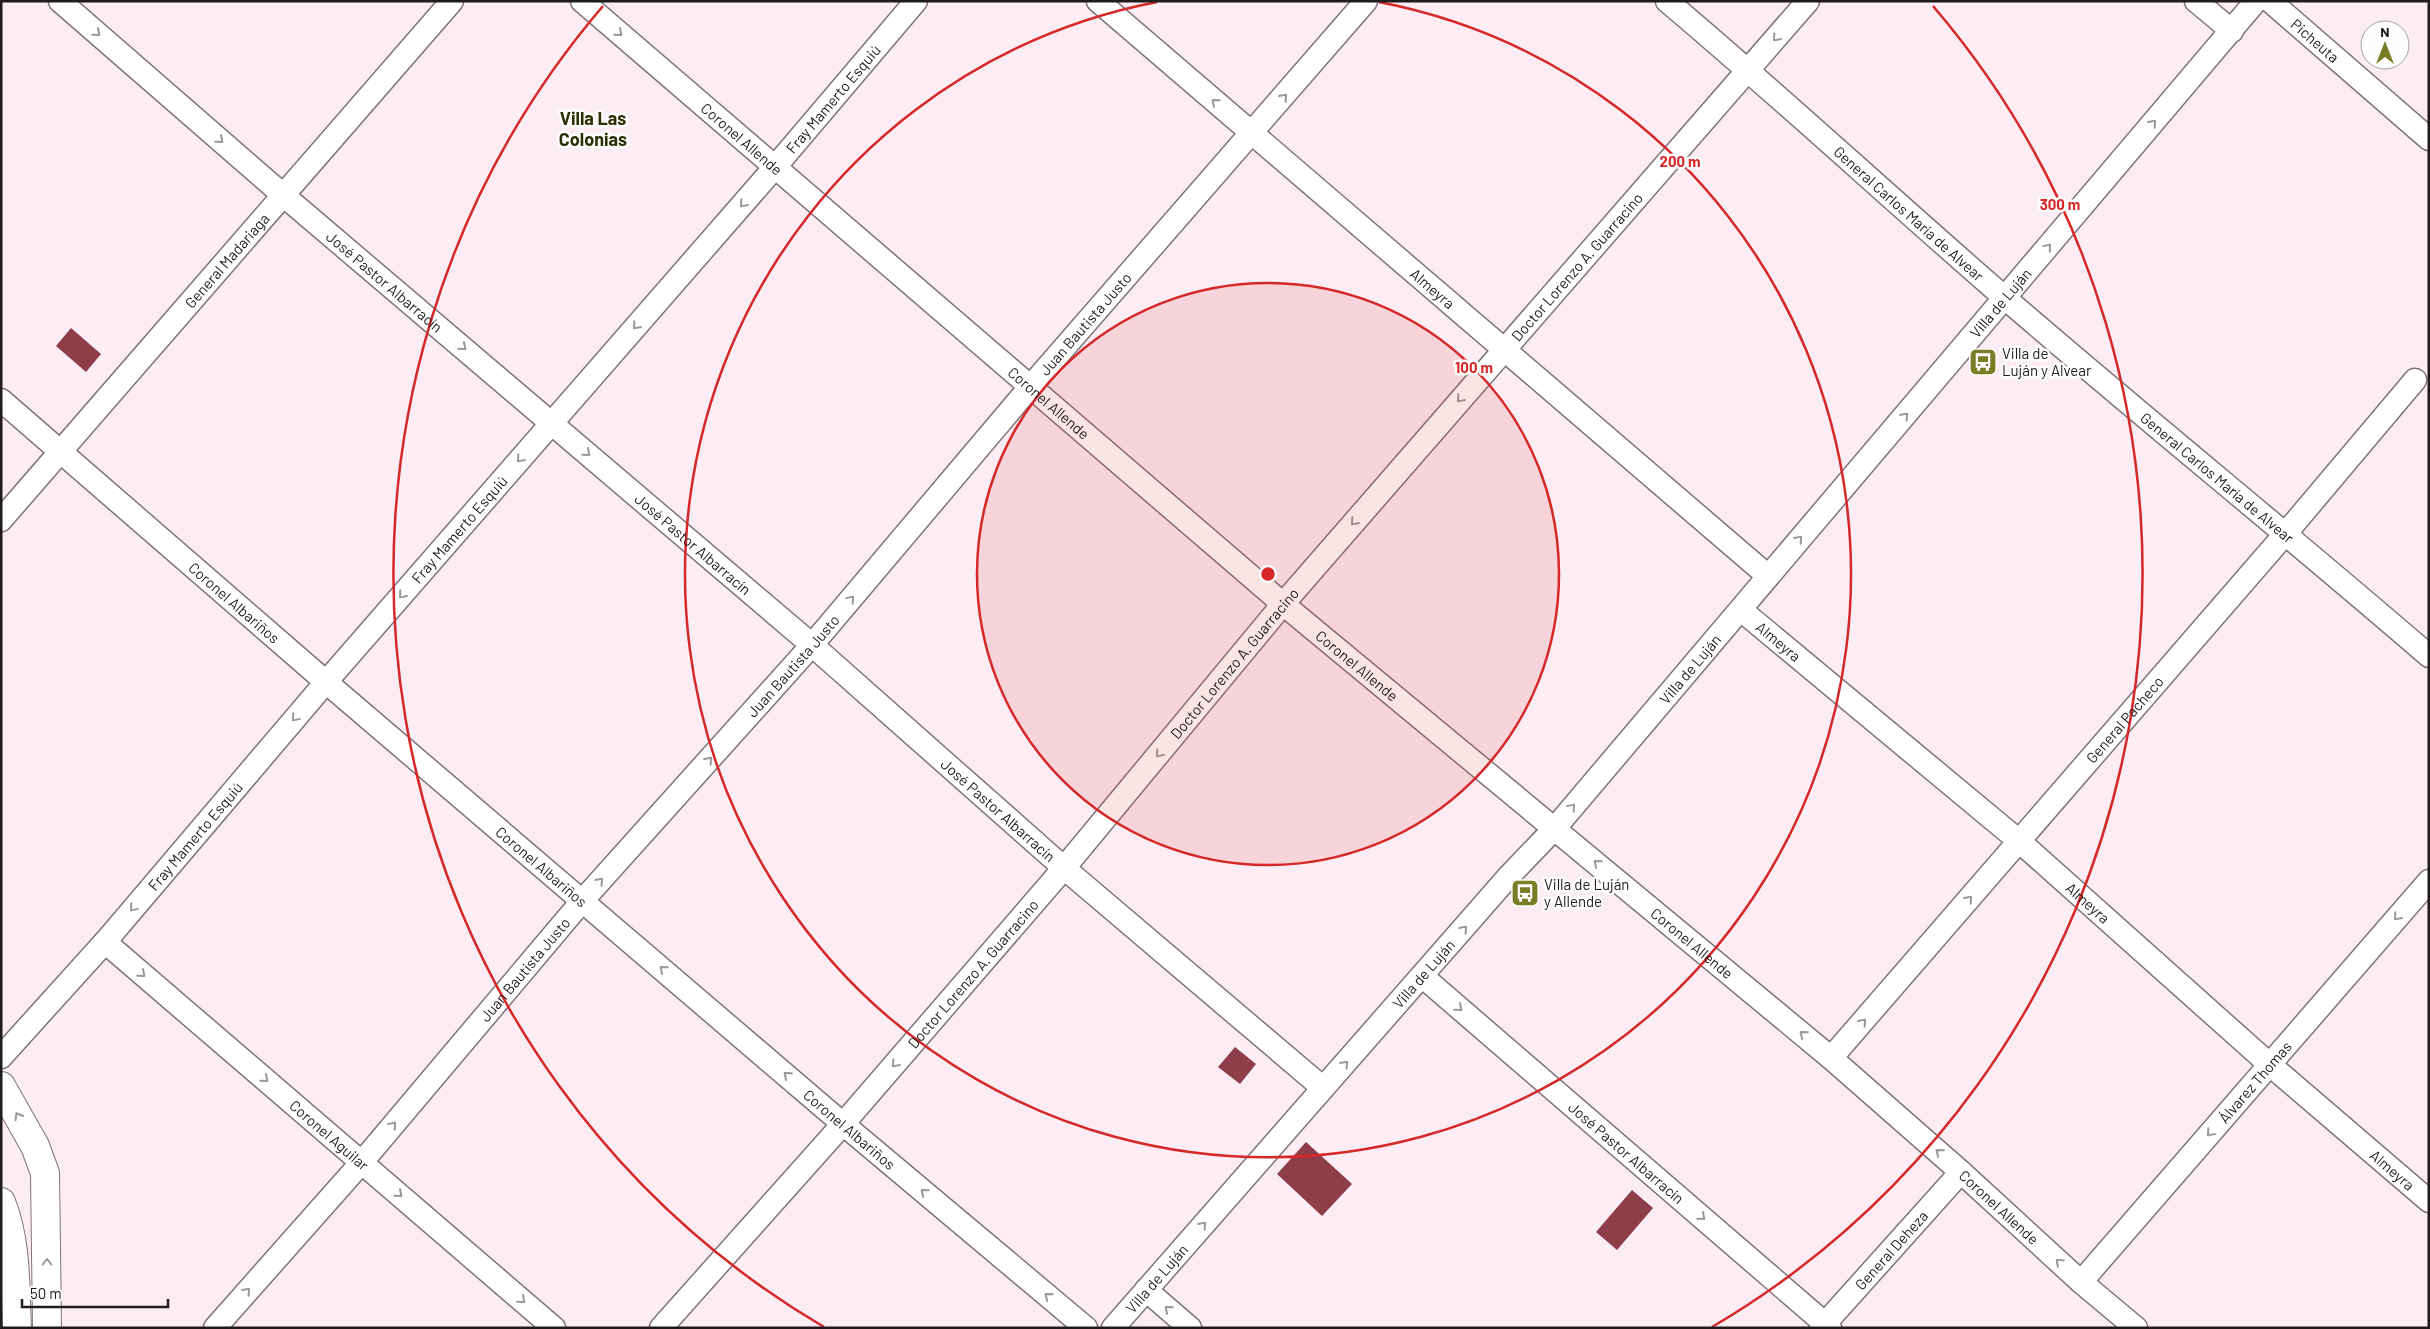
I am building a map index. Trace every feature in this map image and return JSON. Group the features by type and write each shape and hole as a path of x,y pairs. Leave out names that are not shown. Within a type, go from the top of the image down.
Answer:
{"main road":[{"path":"1,1086 35,1146 45,1173 47,1328"},
{"path":"1,1202 7,1215 14,1260 17,1328"}],"street":[{"name":"José Pastor Albarracín","path":"60,1 283,195 552,422 812,646 1064,868 1322,1088"},
{"name":"General Madariaga","path":"1,520 452,1"},
{"name":"Coronel Allende","path":"582,1 1283,604 1831,1058 1961,1172 2081,1282 2136,1328"},
{"name":"Fray Mamerto Esquiú","path":"1,1057 105,942 326,682 775,167 916,1"},
{"name":"Almeyra","path":"1098,1 1768,576"},
{"name":"Juan Bautista Justo","path":"215,1328 362,1162 583,900 812,646 1030,387 1366,1"},
{"name":"General Carlos María de Alvear","path":"1667,1 1749,70 2005,298 2286,533 2429,656"},
{"name":"Doctor Lorenzo A. Guarracino","path":"661,1328 843,1124 1064,868 1283,604 1808,1"},
{"path":"2196,1 2232,31"},
{"name":"Villa de Luján","path":"1113,1328 1509,876 1555,828 2256,1"},
{"name":"Picheuta","path":"2270,1 2429,139"},
{"name":"General Pacheco","path":"1831,1058 2286,533 2415,380"},
{"name":"Coronel Albariños","path":"1,400 61,450 326,682 843,1124 1086,1328"},
{"name":"Almeyra","path":"1741,610 2019,842 2270,1064 2429,1201"},
{"name":"Álvarez Thomas","path":"2081,1282 2429,881"},
{"name":"Coronel Aguilar","path":"105,942 554,1328"},
{"name":"José Pastor Albarracín","path":"1422,976 1825,1326"},
{"name":"General Deheza","path":"1825,1326 1961,1172"},
{"path":"1146,1290 1190,1328"}],"building":[{"path":"71,328 101,354 86,372 56,346"},
{"path":"1235,1047 1256,1064 1240,1084 1218,1067"},
{"path":"1306,1142 1352,1184 1322,1216 1277,1174"},
{"path":"1632,1190 1653,1208 1617,1250 1596,1232"}],"place":[{"name":"Villa de Luján y Alvear","path":"1983,362"},
{"name":"Villa de Luján y Allende","path":"1525,893"}],"district":[{"name":"Villa Las Colonias","path":"593,128"}]}
